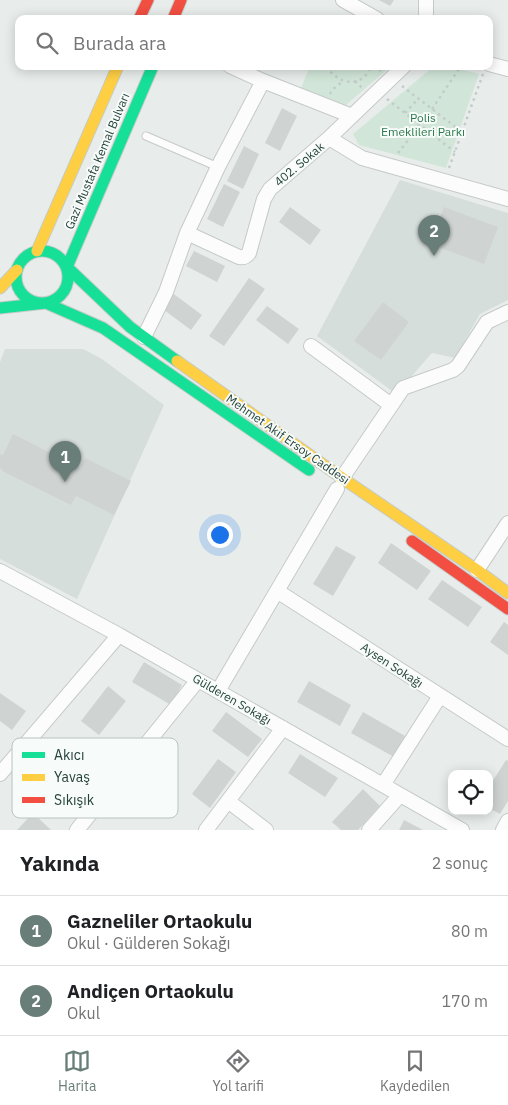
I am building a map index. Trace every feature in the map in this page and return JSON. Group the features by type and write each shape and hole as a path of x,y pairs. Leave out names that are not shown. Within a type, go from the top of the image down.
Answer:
{"main road":[{"path":"141,15 148,0"},
{"path":"175,15 181,0"},
{"name":"Gazi Mustafa Kemal Bulvarı","path":"37,251 116,70"},
{"name":"Gazi Mustafa Kemal Bulvarı","path":"67,267 151,70"},
{"path":"0,288 30,253 46,251 55,254 62,259 67,267 68,283 60,297 54,301 0,308"},
{"name":"Mehmet Akif Ersoy Caddesi","path":"67,267 130,326 334,484"},
{"path":"16,270 16,279 22,294 29,300 37,303 46,303"},
{"name":"Mehmet Akif Ersoy Caddesi","path":"46,303 103,328 334,484 477,570 508,593"},
{"path":"405,536 508,609"}],"street":[{"path":"343,0 370,15"},
{"path":"426,0 426,15"},
{"path":"493,65 508,69"},
{"path":"239,70 352,116"},
{"name":"402. Sokak","path":"187,233 239,257 247,255 264,199 270,189 329,138 400,70"},
{"path":"144,336 166,292 187,233 218,167 263,81"},
{"path":"329,138 362,158 508,199"},
{"path":"218,691 277,591 334,484 403,388 453,370 458,366 487,322 508,312"},
{"path":"311,346 391,405"},
{"path":"477,570 508,523"},
{"name":"Gülderen Sokağı","path":"0,571 119,635 462,830"},
{"name":"Aysen Sokağı","path":"277,591 508,739"},
{"path":"31,738 119,635"},
{"path":"151,738 198,680"},
{"path":"383,785 440,696"},
{"path":"206,830 284,728"},
{"path":"0,774 12,760"},
{"path":"369,830 400,795"},
{"path":"228,801 266,830"},
{"path":"77,830 87,818"},
{"path":"503,830 508,821"}],"lane":[{"path":"146,136 218,167"}],"path":[{"path":"329,70 336,78 350,82 365,76 370,70"},
{"path":"432,109 458,70"},
{"path":"445,181 485,70"},
{"path":"392,78 462,132"},
{"path":"377,92 455,152"},
{"path":"405,113 418,99"},
{"path":"389,166 420,125"}],"shaded area":[{"path":"400,180 508,213 508,300 480,314 455,358 432,353 396,394 317,336"},
{"path":"5,349 83,349 102,359 164,405 77,599 0,559 0,362"}],"green space":[{"path":"308,70 386,70 346,105 301,88"},
{"name":"Polis Emeklileri Parkı","path":"429,70 464,70 479,74 446,168 359,145 353,134"}],"building":[{"path":"379,0 394,0 390,6"},
{"path":"282,108 297,116 280,151 265,143"},
{"path":"244,146 259,154 243,189 227,181"},
{"path":"224,184 240,192 223,227 207,219"},
{"path":"290,207 321,230 310,245 279,222"},
{"path":"444,207 498,227 484,264 430,244"},
{"path":"194,251 225,266 217,282 186,266"},
{"path":"249,278 265,289 224,346 209,336"},
{"path":"171,292 202,315 191,330 160,307"},
{"path":"383,302 409,322 381,360 354,341"},
{"path":"267,306 299,329 288,344 256,320"},
{"path":"13,434 80,468 85,458 131,481 114,515 76,496 71,505 2,471 0,468 0,454 3,455"},
{"path":"391,543 431,571 417,590 378,563"},
{"path":"336,546 356,557 333,596 313,584"},
{"path":"442,580 482,607 468,627 428,599"},
{"path":"504,622 508,625 508,655 490,642"},
{"path":"144,662 182,685 171,705 132,682"},
{"path":"309,681 351,705 340,726 297,702"},
{"path":"108,686 126,701 99,735 81,721"},
{"path":"0,693 26,711 12,730 0,721"},
{"path":"226,712 262,739 248,757 212,731"},
{"path":"363,712 405,736 394,757 351,733"},
{"path":"300,754 338,778 325,797 288,773"},
{"path":"218,759 236,772 210,808 192,794"},
{"path":"506,760 508,761 508,801 500,814 493,810 493,781"},
{"path":"363,789 380,806 358,830 341,830 332,822"},
{"path":"28,818 38,818 51,830 17,830"},
{"path":"404,820 423,830 399,830"}],"traffic: fast":[{"path":"151,70 67,267 130,327 177,361"},
{"path":"37,251 47,251 61,258 68,272 68,277 68,282 61,296 47,303 37,303 27,299 20,292 16,282 16,272 20,262 27,255 37,251"},
{"path":"0,308 46,303 103,328 309,470"}],"traffic: slow":[{"path":"37,251 116,70"},
{"path":"0,288 17,270"},
{"path":"177,361 508,593"}],"traffic: jam":[{"path":"141,15 148,0"},
{"path":"175,15 181,0"},
{"path":"412,541 508,609"}],"place":[{"name":"Andiçen Ortaokulu","path":"434,256"},
{"name":"Gazneliler Ortaokulu","path":"65,482"}]}
